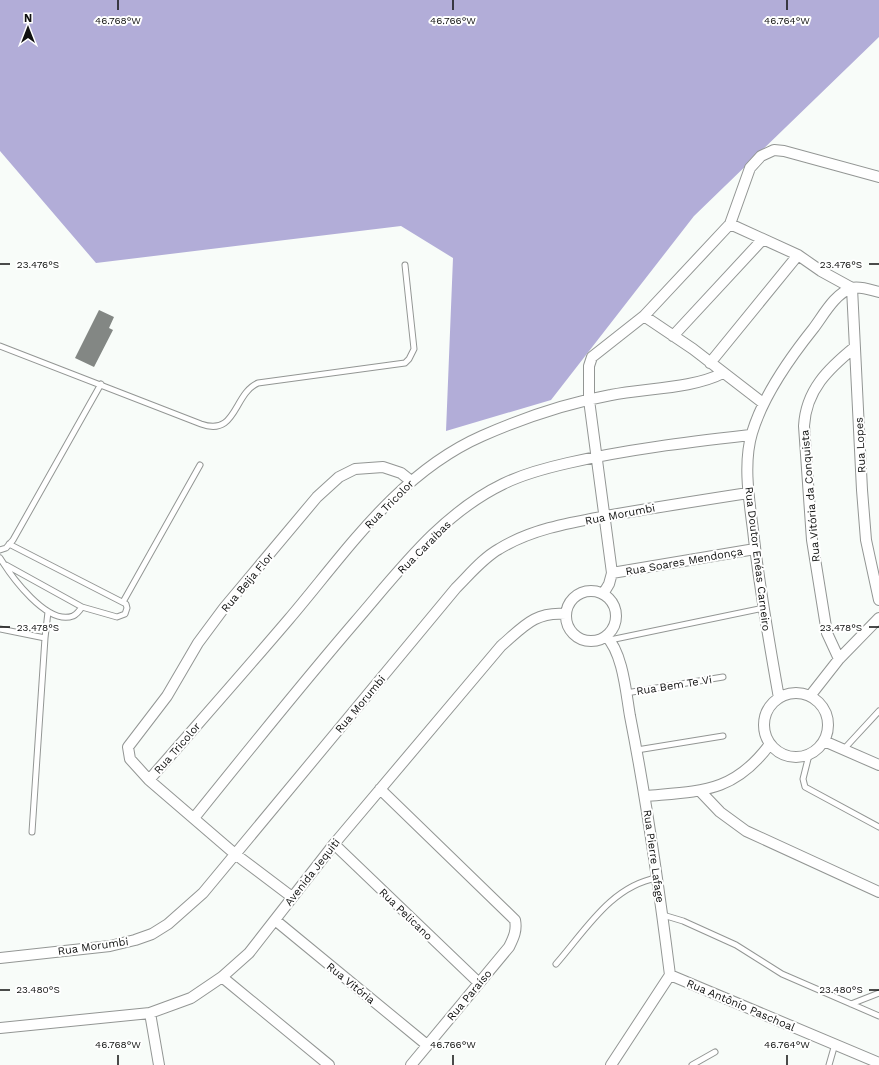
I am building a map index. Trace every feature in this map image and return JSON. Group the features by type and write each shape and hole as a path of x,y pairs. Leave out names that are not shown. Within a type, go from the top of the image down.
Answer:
{"street":[{"path":"603,594 609,584 612,573 589,400 589,366 592,357 644,316 730,224 750,168 761,156 774,150 784,151 879,177"},
{"path":"730,224 798,255 821,271 852,288 879,292"},
{"path":"673,336 763,239"},
{"path":"710,363 798,255"},
{"name":"Rua Lopes","path":"852,288 866,532 879,600"},
{"name":"Rua Doutor Enéas Carneiro","path":"779,698 755,549 748,493 751,435 763,403 807,337 838,297 852,288"},
{"path":"644,316 763,403"},
{"name":"Rua Vitória da Conquista","path":"839,659 827,633 812,540 804,426 805,410 808,399 834,366 855,347"},
{"name":"Rua Tricolor","path":"149,780 280,629 336,560 386,504 411,481 443,458 479,437 519,420 612,394 706,380 723,374"},
{"name":"Rua Caraíbas","path":"194,818 417,550 447,522 476,501 504,484 547,468 596,456 751,435"},
{"name":"Rua Beija Flor","path":"149,780 130,759 128,751 131,742 167,696 198,643 224,608 317,497 339,477 355,469 370,467 388,468 401,473 411,481"},
{"name":"Rua Morumbi","path":"0,958 110,946 135,940 152,934 183,912 203,893 456,588 481,563 498,549 522,537 546,529 604,516 748,493"},
{"name":"Rua Soares Mendonça","path":"612,573 755,549"},
{"path":"595,591 603,594 612,603 616,615 615,623 608,638 598,640 582,639 570,629 566,614 572,599 579,594 595,591"},
{"name":"Avenida Jequiti","path":"0,1028 150,1013 191,998 222,977 249,952 334,844 501,646 526,624 542,615 551,613 566,614"},
{"path":"810,696 839,659 879,618"},
{"name":"Rua Pierre Lafage","path":"608,638 619,662 646,796 670,975"},
{"path":"794,693 810,696 818,702 827,715 828,731 824,741 818,749 809,755 798,757 788,756 778,752 770,744 765,735 764,724 766,714 771,705 779,698 794,693"},
{"path":"824,741 879,765"},
{"path":"646,796 700,791 726,784 745,772 759,760 770,744"},
{"path":"149,780 234,854 292,897"},
{"name":"Rua Paraíso","path":"380,789 515,920 515,935 509,947 411,1065"},
{"path":"700,791 720,812 746,831 879,892"},
{"name":"Rua Pelicano","path":"334,844 479,983"},
{"name":"Rua Vitória","path":"275,920 427,1045"},
{"path":"611,1065 670,975"},
{"name":"Rua Antônio Paschoal","path":"670,975 879,1063"},
{"path":"222,977 329,1065"},
{"path":"150,1013 159,1065"}],"lane":[{"path":"0,346 209,426 216,427 228,421 248,389 258,383 405,363 414,349 405,265"},
{"path":"0,550 9,544 101,384"},
{"path":"123,602 200,465"},
{"path":"5,565 82,607 122,617 125,614 127,608 126,604 123,602 9,544"},
{"path":"0,558 27,596 48,612 69,616 76,614 82,607"},
{"path":"608,638 764,608"},
{"path":"32,832 48,612"},
{"path":"0,629 45,638"},
{"name":"Rua Bem Te Vi","path":"626,693 723,677"},
{"path":"844,749 879,711"},
{"path":"637,750 723,736"},
{"path":"809,755 804,779 805,787 879,827"},
{"path":"556,964 613,898 629,887 645,880 657,878"},
{"path":"663,915 683,921 736,945 782,974 879,1016"},
{"path":"851,1004 879,993"},
{"path":"829,1065 835,1044"},
{"path":"692,1065 715,1052"}],"shaded area":[{"path":"0,0 879,0 879,37 694,216 551,400 446,431 453,258 401,226 96,263 0,151"}],"building":[{"path":"99,310 114,317 109,328 113,330 94,367 75,358"}]}
